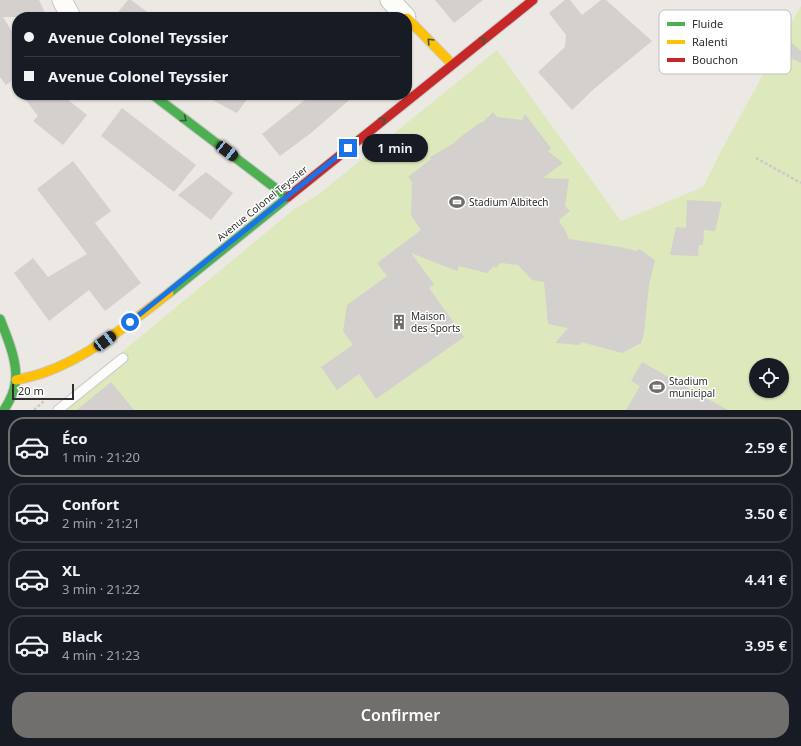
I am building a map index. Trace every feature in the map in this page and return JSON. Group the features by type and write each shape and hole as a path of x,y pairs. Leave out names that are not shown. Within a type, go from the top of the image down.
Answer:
{"main road":[{"name":"Avenue Colonel Teyssier","path":"412,96 533,0"},
{"path":"412,22 452,64"},
{"path":"160,100 287,197"},
{"name":"Avenue Colonel Teyssier","path":"16,380 45,373 76,359 105,341 167,294 407,100"},
{"path":"0,319 14,366 16,380 11,397 4,410"}],"street":[{"path":"62,0 68,12"},
{"path":"390,0 402,12"}],"lane":[{"path":"58,410 122,358"}],"path":[{"path":"756,158 801,183"}],"green space":[{"name":"Stadium Albitech","path":"801,6 801,410 59,410 104,367 293,210 319,194 497,50 621,221 703,187 763,74 791,74 791,24"}],"building":[{"path":"0,0 39,0 45,12 12,12 12,17 3,17 12,32 12,81 6,85 0,77"},
{"path":"128,0 131,0 147,12 118,12"},
{"path":"435,0 483,0 454,23"},
{"path":"565,0 570,0 582,15 601,0 606,0 652,41 595,88 572,110 538,72 565,47 566,35 549,13"},
{"path":"791,42 801,51 801,63 791,58"},
{"path":"26,100 68,100 87,115 63,145 33,121 38,116"},
{"path":"212,100 246,100 237,113"},
{"path":"305,100 349,100 311,133 280,156 262,134"},
{"path":"122,108 196,165 174,192 101,136"},
{"path":"493,112 497,117 522,120 525,114 551,148 548,151 563,163 543,178 569,179 565,206 570,211 560,219 559,222 564,228 569,239 637,251 639,249 655,260 649,285 644,333 641,343 622,353 581,342 580,345 555,343 568,328 548,324 544,282 532,280 518,265 500,263 496,268 494,266 487,273 459,266 457,271 411,253 434,284 429,288 464,337 376,399 359,374 337,390 321,367 353,345 343,331 347,305 387,276 377,263 421,230 411,215 412,182 408,177 431,159 430,157 453,144 481,122 482,123"},
{"path":"73,161 111,211 95,223 141,283 105,311 89,290 49,321 14,273 33,258 48,277 87,254 37,189"},
{"path":"206,172 233,193 211,220 178,195"},
{"path":"687,200 722,202 715,231 704,230 703,245 699,245 698,256 670,255 676,227 686,228"},
{"path":"642,362 728,410 626,410 640,386 631,381"},
{"path":"111,382 134,410 77,410"}],"traffic: fast":[{"path":"160,100 287,197"},
{"path":"169,293 288,197"},
{"path":"0,319 12,351 16,376 12,394 4,410"}],"traffic: slow":[{"path":"412,23 452,64"},
{"path":"16,380 43,373 93,349 169,293"}],"traffic: jam":[{"path":"412,97 533,0"},
{"path":"288,197 409,100"}],"place":[{"name":"Stadium Albitech","path":"457,202"},
{"name":"Maison des Sports","path":"399,322"},
{"name":"Stadium municipal","path":"657,387"}],"route":[{"path":"130,322 348,148"}]}
